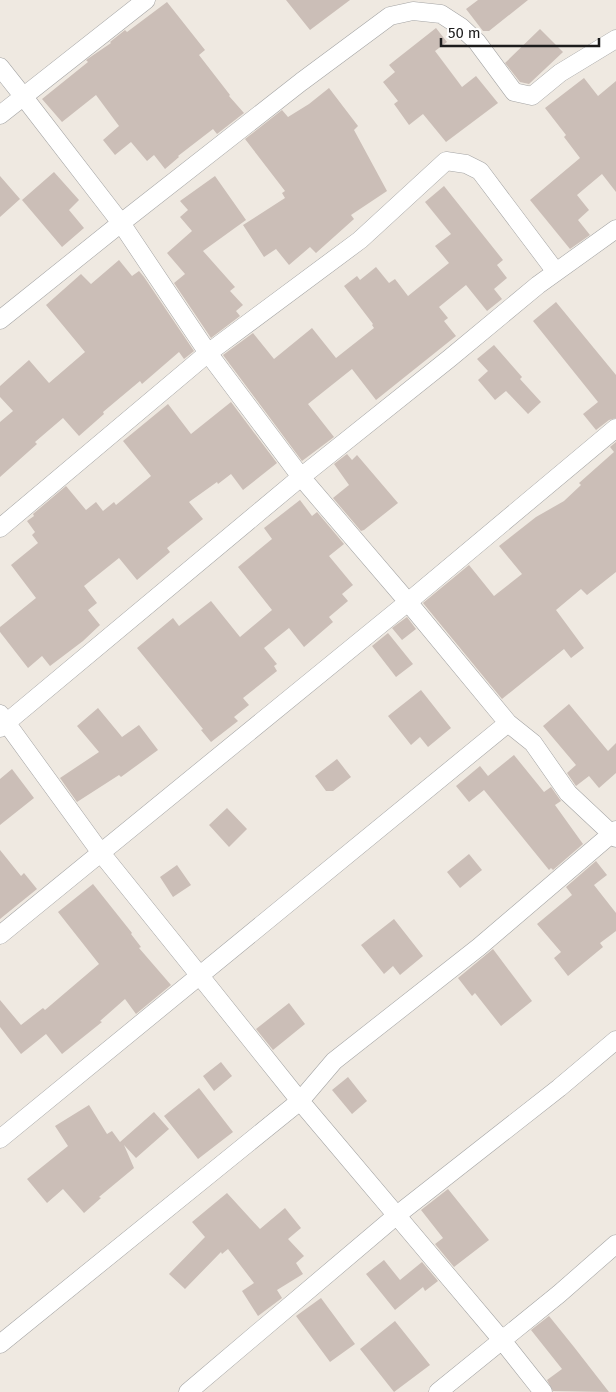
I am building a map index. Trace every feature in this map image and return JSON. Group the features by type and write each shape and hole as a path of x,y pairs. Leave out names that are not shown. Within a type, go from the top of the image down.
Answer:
{"street":[{"path":"0,115 146,0"},
{"path":"0,320 301,82 390,16 413,11 441,14 461,27 476,42 514,92 532,96 560,72 616,39"},
{"path":"0,67 121,223 208,354 301,477 508,723 533,743 568,793 615,834 479,947 334,1061 300,1101 0,1344"},
{"path":"0,528 208,354 360,240 446,162 466,164 480,171 556,272"},
{"path":"543,1392 501,1339 300,1101 101,853 2,722 301,477 556,272 616,229"},
{"path":"0,935 408,602 616,428"},
{"path":"0,1139 508,723"},
{"path":"188,1392 397,1215 551,1094 616,1040"},
{"path":"438,1392 501,1339 559,1294 616,1244"}],"building":[{"path":"286,0 350,0 310,30"},
{"path":"478,0 528,0 489,31 483,31 466,9"},
{"path":"167,2 205,50 199,55 244,113 217,134 213,129 178,156 165,169 154,155 147,161 131,142 115,155 103,140 119,126 96,95 62,122 42,99 88,62 86,60 111,43 125,30 127,32"},
{"path":"436,28 447,42 435,51 462,87 476,76 498,103 446,142 423,114 409,125 394,104 398,101 383,82 395,72 389,65"},
{"path":"540,29 563,52 529,84 520,82 505,63"},
{"path":"584,78 598,96 616,81 616,192 602,174 577,195 589,210 578,220 590,235 570,249 530,200 580,158 564,137 566,135 545,108"},
{"path":"329,88 358,126 354,130 387,191 351,215 354,219 316,253 310,247 289,265 276,249 264,257 243,225 285,198 282,193 285,191 245,139 282,110 288,117 309,104"},
{"path":"54,172 79,200 69,210 84,228 62,247 22,200"},
{"path":"0,176 20,199 0,217"},
{"path":"215,176 246,220 203,251 235,287 230,291 243,305 236,311 240,316 211,338 174,283 185,274 167,253 192,231 180,217 188,210 180,201"},
{"path":"444,186 503,260 497,265 507,278 494,289 502,299 487,311 466,285 439,307 448,318 444,321 456,336 376,400 352,369 308,404 334,437 302,461 223,355 253,333 274,359 312,328 336,358 374,328 373,324 344,286 357,276 360,280 376,267 389,283 395,279 408,296 449,263 435,246 451,234 425,202"},
{"path":"119,260 132,276 139,271 144,277 194,351 184,359 179,352 142,384 140,381 103,412 104,414 79,436 63,418 35,442 37,444 0,477 0,422 13,411 0,397 0,386 29,360 49,383 85,352 46,305 81,274 91,284"},
{"path":"556,302 616,375 616,418 609,420 596,430 583,414 598,402 533,321"},
{"path":"494,345 522,377 520,379 541,402 528,414 506,391 495,400 478,380 488,371 477,359"},
{"path":"231,402 277,463 243,490 231,474 189,502 203,519 167,548 170,552 137,580 119,558 84,586 97,603 88,610 100,625 83,641 50,666 42,656 28,668 0,632 0,627 36,598 11,565 38,543 32,535 35,532 27,521 66,486 86,510 96,502 103,511 114,502 116,505 151,476 123,441 168,404 191,434"},
{"path":"616,442 616,572 587,595 581,589 556,610 584,648 571,658 564,649 502,699 423,603 469,565 494,596 522,574 499,546 536,517 564,501 581,485 579,483 614,452 610,447"},
{"path":"347,454 352,460 357,455 398,503 361,531 333,498 349,485 334,464"},
{"path":"300,500 312,516 317,512 344,544 329,556 353,585 342,594 348,601 329,617 333,622 304,647 289,628 264,648 277,664 274,666 277,671 243,698 249,705 234,717 238,721 211,742 201,730 203,729 137,648 173,618 179,626 211,601 240,637 272,610 238,567 272,539 264,528"},
{"path":"407,617 416,629 402,640 392,628"},
{"path":"388,633 413,664 396,677 372,646"},
{"path":"421,690 451,728 428,747 420,737 411,745 388,716"},
{"path":"569,704 608,751 616,743 616,773 599,788 589,776 576,786 567,773 576,765 543,726"},
{"path":"98,708 122,737 139,725 158,750 121,777 119,775 77,802 60,778 99,752 77,726"},
{"path":"514,755 544,792 551,787 561,801 555,805 583,844 553,870 551,868 549,870 484,790 469,802 456,786 480,766 488,776"},
{"path":"337,759 351,777 333,791 326,791 315,776"},
{"path":"12,769 34,798 0,825 0,779"},
{"path":"227,808 247,829 229,847 209,825"},
{"path":"0,850 21,876 24,873 37,889 0,919"},
{"path":"469,854 482,870 460,888 447,872"},
{"path":"596,861 607,875 594,885 616,913 616,931 600,943 603,947 568,976 554,958 561,952 537,924 572,895 566,887"},
{"path":"177,865 191,885 173,897 160,877"},
{"path":"93,884 132,933 141,947 139,948 171,985 136,1014 125,999 100,1021 102,1022 62,1054 46,1034 21,1054 0,1027 0,1000 21,1025 43,1008 45,1010 99,964 58,912"},
{"path":"394,919 423,956 400,975 393,966 384,974 361,945"},
{"path":"493,949 532,1001 501,1026 475,993 472,996 458,978"},
{"path":"289,1003 305,1024 273,1050 256,1029"},
{"path":"221,1062 232,1076 214,1091 203,1076"},
{"path":"348,1077 367,1101 352,1114 332,1090"},
{"path":"199,1088 233,1132 198,1159 164,1116"},
{"path":"89,1105 107,1134 112,1131 120,1142 154,1112 169,1129 136,1158 124,1145 134,1168 99,1197 101,1198 84,1213 63,1189 47,1203 27,1179 68,1146 55,1126"},
{"path":"448,1189 489,1240 454,1267 435,1244 443,1238 421,1210"},
{"path":"227,1193 260,1229 285,1208 301,1228 288,1239 304,1256 296,1263 303,1274 277,1290 282,1298 258,1316 242,1291 254,1283 228,1249 222,1254 221,1252 185,1289 169,1274 205,1237 192,1222"},
{"path":"384,1260 400,1280 422,1262 438,1281 425,1291 423,1287 395,1310 366,1274"},
{"path":"321,1298 355,1344 330,1362 296,1316"},
{"path":"549,1316 609,1392 553,1391 547,1380 562,1369 531,1330"},
{"path":"395,1321 430,1365 394,1392 360,1349"}]}
